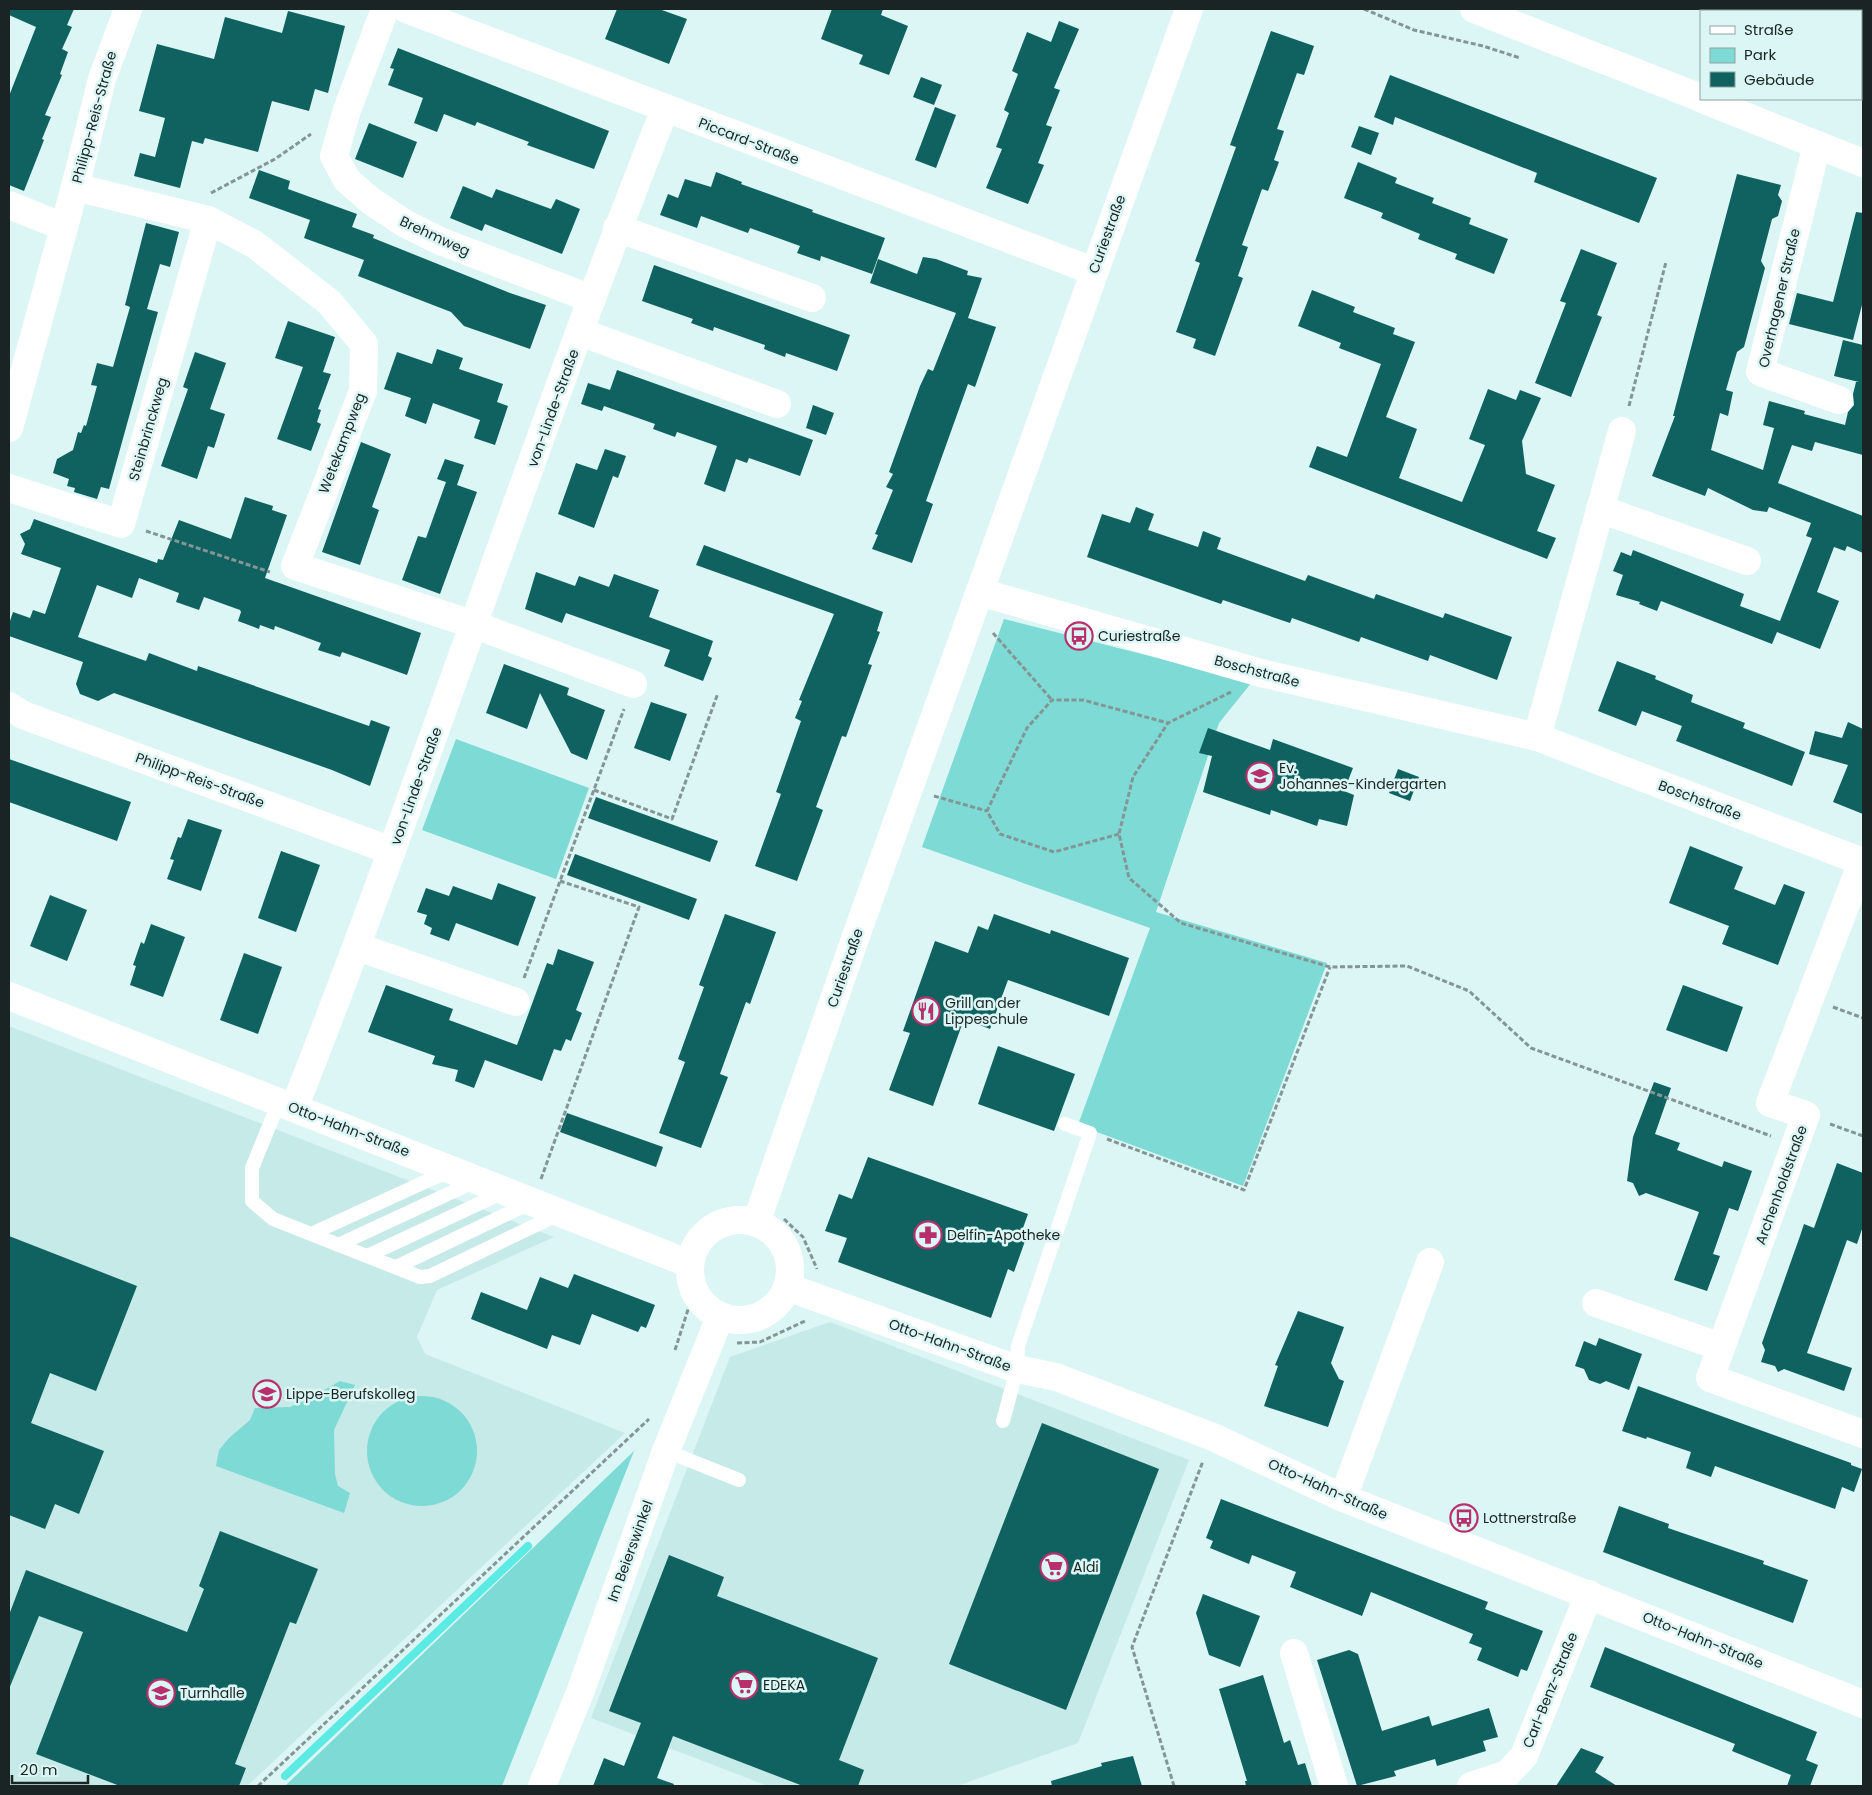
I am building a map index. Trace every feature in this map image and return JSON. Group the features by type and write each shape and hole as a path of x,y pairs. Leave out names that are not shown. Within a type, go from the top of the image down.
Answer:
{"street":[{"name":"Philipp-Reis-Straße","path":"9,428 75,187 102,79 128,9"},
{"name":"Brehmweg","path":"385,9 347,110 334,156 347,180 371,201 404,224 440,242 592,299"},
{"name":"Piccard-Straße","path":"406,9 1093,271"},
{"name":"Curiestraße","path":"756,1223 856,936 1093,271 1189,9"},
{"path":"1474,9 1700,99"},
{"path":"1704,100 1817,145 1862,159"},
{"name":"von-Linde-Straße","path":"286,1105 358,946 618,228 665,109"},
{"name":"Overhagener Straße","path":"1817,145 1760,372 1839,400"},
{"name":"Wetekampweg","path":"75,187 208,220 254,244 329,302 364,344 363,391 295,566"},
{"path":"9,204 64,227"},
{"name":"Steinbrinckweg","path":"121,524 208,220"},
{"path":"618,228 812,298"},
{"name":"von-Linde-Straße","path":"580,332 777,404"},
{"path":"1537,737 1622,431"},
{"path":"9,488 121,524"},
{"path":"1600,509 1747,561"},
{"path":"295,566 474,625 633,684"},
{"name":"Boschstraße","path":"980,592 1261,673 1537,737 1862,862"},
{"name":"Philipp-Reis-Straße","path":"9,706 23,715 392,851"},
{"name":"Archenholdstraße","path":"1862,862 1770,1103 1806,1115 1710,1378 1863,1434"},
{"path":"358,946 516,1002"},
{"name":"Otto-Hahn-Straße","path":"9,996 562,1212 690,1264"},
{"path":"742,1220 756,1223 770,1230 781,1242 788,1256 790,1272 787,1287 780,1301 768,1312 754,1318 739,1320 720,1317 702,1303 694,1291 690,1278 690,1264 694,1250 702,1237 713,1227 727,1222 742,1220"},
{"path":"1341,1497 1349,1482 1430,1262"},
{"name":"Otto-Hahn-Straße","path":"787,1287 1017,1369 1056,1377 1213,1437 1341,1497 1863,1704"},
{"path":"1596,1303 1721,1347"},
{"name":"Im Beierswinkel","path":"542,1786 581,1690 666,1451 720,1317"},
{"name":"Carl-Benz-Straße","path":"1471,1786 1507,1774 1524,1756 1589,1594"},
{"path":"1294,1653 1334,1786"}],"lane":[{"path":"286,1105 252,1168 252,1201 273,1220 413,1275 430,1276 562,1212"},
{"path":"1003,1421 1017,1369 1018,1346 1090,1133 1065,1124"},
{"path":"311,1234 452,1170"},
{"path":"338,1244 479,1180"},
{"path":"367,1256 506,1191"},
{"path":"396,1267 533,1201"},
{"path":"666,1451 738,1480"}],"path":[{"path":"208,220 207,195 275,159 347,110"},
{"path":"1622,431 1666,262"},
{"path":"121,524 166,536 289,579 295,566"},
{"path":"991,631 1052,700"},
{"path":"1261,673 1226,696 1168,723 1133,777 1119,834 1129,878 1181,923 1330,968 1407,966 1468,991 1531,1048 1795,1145"},
{"path":"516,1002 633,684"},
{"path":"594,790 672,819 718,693"},
{"path":"986,811 1027,728 1052,700 1083,700 1168,723"},
{"path":"933,795 986,811 1000,834 1054,852 1119,834"},
{"path":"533,1201 639,907 560,881"},
{"path":"1090,1133 1244,1190 1330,968"},
{"path":"1806,1115 1863,1136"},
{"path":"675,1352 694,1291"},
{"path":"258,1786 650,1418"},
{"path":"1174,1786 1132,1646 1213,1437"}],"shaded area":[{"name":"Lippe-Berufskolleg","path":"9,1026 554,1237 437,1290 417,1337 425,1354 625,1433 247,1786 9,1786"},
{"path":"830,1322 1189,1460 1078,1743 957,1786 768,1786 591,1718 730,1357"}],"green space":[{"path":"1004,619 1252,682 1219,723 1156,912 1327,963 1243,1186 1078,1125 1150,928 922,847"},
{"path":"456,739 589,788 556,879 422,830"},
{"path":"340,1381 355,1385 334,1430 335,1474 338,1486 350,1493 344,1513 216,1466 219,1450 229,1438 250,1420 255,1408 290,1407"},
{"path":"422,1396 443,1400 461,1412 473,1430 477,1451 473,1472 461,1490 443,1502 422,1506 401,1502 383,1490 371,1472 367,1451 371,1430 383,1412 401,1400"},
{"path":"634,1451 502,1786 285,1786"}],"building":[{"path":"9,9 74,9 67,25 72,27 62,49 68,52 60,74 62,75 45,115 51,117 24,191 9,185 9,96 36,27 9,15"},
{"path":"617,9 659,9 687,19 669,64 605,39"},
{"path":"832,9 883,9 881,15 908,26 889,75 859,64 863,55 821,39"},
{"path":"288,11 345,26 328,93 315,89 309,111 272,101 258,152 205,138 203,144 192,141 180,188 134,176 140,153 155,157 165,118 139,111 157,44 214,59 225,17 282,33"},
{"path":"1059,21 1079,29 1054,88 1060,90 1046,125 1052,127 1038,163 1044,165 1028,204 986,188 1002,149 996,147 1009,113 1004,110 1018,74 1012,71 1027,32 1051,42"},
{"path":"1271,31 1314,46 1304,75 1297,73 1277,129 1284,131 1274,160 1279,162 1268,191 1262,189 1242,245 1248,247 1238,276 1243,278 1215,356 1193,348 1196,339 1176,332 1200,263 1195,261 1236,147 1230,145"},
{"path":"398,48 609,131 594,169 527,145 529,142 477,122 475,126 444,114 437,132 414,123 423,98 388,85 394,69 390,68"},
{"path":"1390,75 1657,178 1639,223 1534,182 1537,173 1395,117 1393,125 1374,117"},
{"path":"921,77 942,85 934,105 913,97"},
{"path":"935,107 956,115 936,168 915,160"},
{"path":"369,123 417,142 403,178 355,159"},
{"path":"1359,126 1379,133 1371,155 1351,147"},
{"path":"1358,162 1397,178 1395,183 1434,198 1432,203 1471,218 1469,224 1508,239 1494,274 1455,259 1457,254 1418,239 1420,234 1381,218 1383,213 1344,198"},
{"path":"259,170 290,181 288,189 357,214 352,227 374,235 373,238 510,293 546,305 530,349 464,326 451,312 358,276 364,260 304,238 310,220 249,198"},
{"path":"716,172 742,182 741,184 813,210 812,212 885,238 872,274 821,256 820,261 797,253 800,246 750,228 748,233 701,216 697,228 660,215 668,194 678,198 685,179 711,187"},
{"path":"1737,174 1781,185 1778,195 1782,201 1778,216 1772,219 1761,261 1765,268 1744,347 1737,352 1726,390 1733,392 1728,416 1720,413 1711,450 1763,470 1774,428 1763,425 1769,401 1805,411 1804,414 1845,425 1848,412 1854,405 1853,394 1856,382 1859,382 1834,376 1843,340 1863,345 1863,455 1815,442 1812,451 1792,445 1778,483 1863,516 1863,553 1847,546 1845,551 1834,547 1817,592 1839,601 1820,649 1777,632 1772,644 1661,601 1657,611 1639,604 1640,602 1616,595 1623,575 1613,571 1621,552 1631,556 1633,550 1744,594 1740,606 1780,621 1812,538 1806,536 1811,523 1769,507 1767,512 1753,510 1708,488 1705,496 1652,476 1675,416 1673,416"},
{"path":"463,186 492,198 496,189 551,209 556,199 580,209 562,254 485,224 482,231 450,218"},
{"path":"1856,212 1863,213 1863,301 1853,340 1789,324 1797,293 1833,302"},
{"path":"146,223 179,232 170,267 160,264 147,309 158,312 109,489 101,487 97,499 74,492 75,488 67,486 69,479 53,473 57,459 73,450 78,432 81,433 84,425 86,426 97,386 91,385 97,363 113,367 130,307 125,305"},
{"path":"1581,249 1617,263 1597,315 1602,317 1571,397 1535,383 1566,303 1560,301"},
{"path":"923,257 936,259 968,271 967,275 982,278 968,318 996,327 975,387 968,384 926,501 933,504 912,563 872,549 878,535 875,534 893,490 886,487 893,474 889,472 920,386 928,369 933,371 956,313 870,283 878,259 917,274"},
{"path":"654,265 850,335 837,371 786,353 785,357 764,349 765,345 714,327 713,331 691,323 693,319 642,301"},
{"path":"1312,290 1355,307 1353,312 1395,328 1393,334 1415,342 1386,417 1417,429 1399,478 1462,502 1485,445 1469,439 1488,389 1516,400 1520,390 1541,398 1522,441 1526,474 1555,485 1537,531 1556,538 1547,559 1309,467 1317,446 1347,457 1381,364 1339,348 1341,343 1298,326"},
{"path":"288,321 335,337 323,372 331,374 318,409 321,410 317,422 321,424 311,451 277,439 303,367 275,358"},
{"path":"437,349 463,358 459,369 503,384 497,402 508,406 495,445 474,438 480,420 433,403 426,424 405,416 411,398 384,389 397,352 432,364"},
{"path":"195,352 226,363 210,409 225,414 214,448 208,446 197,479 161,466 188,389 183,387"},
{"path":"617,370 813,440 800,476 749,458 747,463 736,459 725,492 704,484 717,446 677,432 675,437 653,429 655,424 604,406 602,411 581,404 588,383 610,390"},
{"path":"813,405 834,413 826,435 806,428"},
{"path":"361,442 391,454 372,507 379,510 360,565 322,552"},
{"path":"605,449 626,456 618,478 613,476 594,528 558,514 576,463 597,470"},
{"path":"445,459 464,465 457,485 477,492 440,594 402,580 418,536 426,538 446,482 437,479"},
{"path":"245,497 273,506 272,510 287,515 265,578 421,633 407,675 342,652 340,657 318,650 321,643 275,626 274,630 260,625 259,629 238,621 240,610 204,597 199,610 176,602 179,593 139,578 132,598 97,585 78,637 146,661 149,653 197,671 198,666 369,726 371,720 390,727 370,786 332,770 114,693 98,701 80,694 76,684 83,662 9,636 9,624 13,612 30,618 33,610 45,614 61,568 21,554 25,544 20,534 30,529 34,519 157,563 158,559 163,560 179,520 231,539"},
{"path":"1136,507 1154,514 1148,530 1198,547 1203,531 1221,538 1217,549 1305,581 1308,575 1374,599 1376,594 1443,618 1445,613 1512,637 1497,680 1430,655 1428,661 1361,637 1359,642 1292,618 1290,623 1223,600 1221,604 1087,557 1102,514 1130,523"},
{"path":"704,545 883,612 877,631 880,632 868,664 872,665 846,737 842,736 816,807 823,810 797,881 755,866 781,794 776,792 801,721 795,718 802,701 799,700 834,614 696,565"},
{"path":"536,572 575,586 579,576 609,587 614,574 659,590 649,617 713,641 708,656 712,658 703,681 664,666 670,650 566,613 562,623 525,609"},
{"path":"1617,661 1656,676 1655,679 1693,695 1691,702 1745,723 1743,728 1805,752 1792,786 1676,741 1682,726 1642,711 1636,726 1598,711"},
{"path":"504,664 569,688 567,695 605,710 587,760 571,753 540,693 527,729 486,713"},
{"path":"651,702 687,714 670,761 634,748"},
{"path":"1848,722 1863,729 1863,814 1833,802 1848,765 1809,754 1815,731 1842,738"},
{"name":"Ev. Johannes-Kindergarten","path":"1208,728 1270,750 1273,739 1353,768 1344,791 1354,795 1347,826 1319,819 1317,826 1271,810 1270,815 1203,792 1212,756 1199,753"},
{"path":"9,759 131,802 117,841 9,802"},
{"path":"1398,769 1419,777 1410,801 1389,793"},
{"path":"596,797 718,841 710,862 588,818"},
{"path":"188,819 222,830 201,891 167,879 174,860 170,859 178,837 181,838"},
{"path":"1690,846 1743,867 1734,889 1775,905 1784,884 1805,892 1778,965 1722,944 1729,926 1669,903"},
{"path":"281,851 320,865 296,932 258,918"},
{"path":"575,854 697,899 689,920 567,875"},
{"path":"498,883 536,897 518,946 456,923 449,941 430,934 432,928 424,924 427,915 417,912 426,888 449,896 453,886 492,900"},
{"path":"50,895 87,910 67,961 30,946"},
{"path":"725,914 776,932 750,1004 746,1002 720,1074 728,1077 701,1148 659,1133 685,1062 678,1059 704,987 699,985"},
{"path":"994,914 1050,934 1051,930 1129,958 1109,1016 1008,980 990,1029 964,1019 933,1106 889,1090 910,1033 903,1031 935,941 968,953 978,926 988,930"},
{"path":"151,924 185,937 163,997 130,985 136,966 133,965 141,942 144,944"},
{"path":"558,949 594,962 576,1010 582,1013 571,1041 566,1039 561,1051 554,1049 542,1081 485,1060 474,1088 455,1081 458,1070 432,1064 435,1056 368,1032 386,985 453,1009 449,1020 517,1045 547,963 553,965"},
{"path":"244,953 282,967 258,1034 220,1020"},
{"path":"1683,985 1743,1007 1727,1052 1666,1030"},
{"path":"998,1046 1075,1074 1054,1131 978,1104"},
{"path":"1654,1082 1671,1088 1655,1134 1680,1143 1677,1150 1722,1167 1724,1161 1752,1171 1738,1211 1729,1208 1713,1254 1720,1256 1707,1291 1674,1280 1699,1212 1646,1193 1639,1196 1633,1183 1627,1181 1633,1137"},
{"path":"567,1113 663,1147 656,1167 560,1132"},
{"name":"Delfin-Apotheke","path":"868,1157 1028,1214 1019,1239 1025,1241 1014,1272 1008,1269 991,1318 838,1262 847,1238 825,1231 839,1194 852,1199"},
{"path":"1837,1163 1863,1173 1863,1226 1857,1244 1847,1240 1807,1353 1852,1368 1844,1391 1784,1369 1778,1372 1775,1366 1761,1362 1765,1350 1762,1343 1804,1224 1814,1228"},
{"path":"9,1236 137,1286 96,1391 50,1373 31,1423 104,1451 79,1514 55,1504 45,1529 9,1515"},
{"path":"574,1274 655,1305 646,1328 641,1326 638,1332 592,1314 580,1345 552,1335 547,1349 471,1319 481,1292 527,1310 540,1277 568,1288"},
{"path":"1298,1311 1344,1327 1331,1363 1339,1379 1344,1381 1328,1427 1264,1406 1278,1366 1275,1365"},
{"path":"1599,1338 1642,1354 1629,1390 1606,1381 1600,1384 1589,1380 1584,1369 1575,1366 1584,1341 1596,1346"},
{"path":"1638,1386 1851,1463 1851,1465 1862,1469 1854,1492 1842,1487 1835,1509 1715,1466 1711,1477 1686,1468 1691,1452 1647,1437 1646,1439 1622,1431"},
{"name":"Aldi","path":"1042,1423 1159,1469 1066,1710 949,1664"},
{"path":"1221,1499 1488,1602 1485,1609 1543,1631 1527,1671 1521,1669 1518,1677 1477,1660 1482,1648 1469,1643 1473,1634 1371,1592 1362,1616 1290,1587 1296,1572 1252,1555 1249,1564 1210,1548 1213,1541 1206,1538"},
{"path":"1619,1506 1669,1524 1668,1528 1764,1561 1763,1564 1808,1580 1793,1623 1603,1552"},
{"name":"Turnhalle","path":"220,1531 318,1569 296,1624 290,1622 235,1764 246,1768 239,1786 120,1786 36,1754 83,1632 39,1616 9,1689 9,1615 26,1570 187,1632 204,1589 199,1586"},
{"name":"EDEKA","path":"669,1555 724,1577 717,1596 878,1658 839,1760 864,1770 858,1786 803,1786 673,1736 657,1778 674,1784 673,1786 593,1786 604,1758 624,1766 641,1723 609,1711"},
{"path":"1203,1594 1260,1616 1240,1667 1209,1655 1196,1613"},
{"path":"1605,1647 1817,1732 1806,1760 1818,1765 1810,1786 1787,1786 1791,1775 1732,1751 1735,1744 1590,1687"},
{"path":"1349,1650 1358,1654 1382,1731 1429,1716 1432,1726 1489,1708 1498,1737 1483,1741 1486,1751 1437,1766 1435,1759 1394,1771 1396,1776 1357,1786 1317,1660"},
{"path":"1263,1675 1284,1743 1290,1740 1298,1765 1305,1763 1312,1786 1246,1786 1245,1781 1247,1781 1219,1689"},
{"path":"1581,1748 1604,1757 1595,1772 1617,1786 1556,1786"},
{"path":"1133,1756 1142,1786 1052,1786 1051,1781 1102,1766 1101,1763"}],"waterway":[{"path":"285,1776 528,1546"}],"place":[{"name":"Curiestraße","path":"1079,636"},
{"name":"Ev. Johannes-Kindergarten","path":"1260,776"},
{"name":"Grill an der Lippeschule","path":"926,1011"},
{"name":"Delfin-Apotheke","path":"928,1235"},
{"name":"Lippe-Berufskolleg","path":"267,1394"},
{"name":"Lottnerstraße","path":"1464,1518"},
{"name":"Aldi","path":"1054,1567"},
{"name":"EDEKA","path":"744,1685"},
{"name":"Turnhalle","path":"161,1693"}]}
